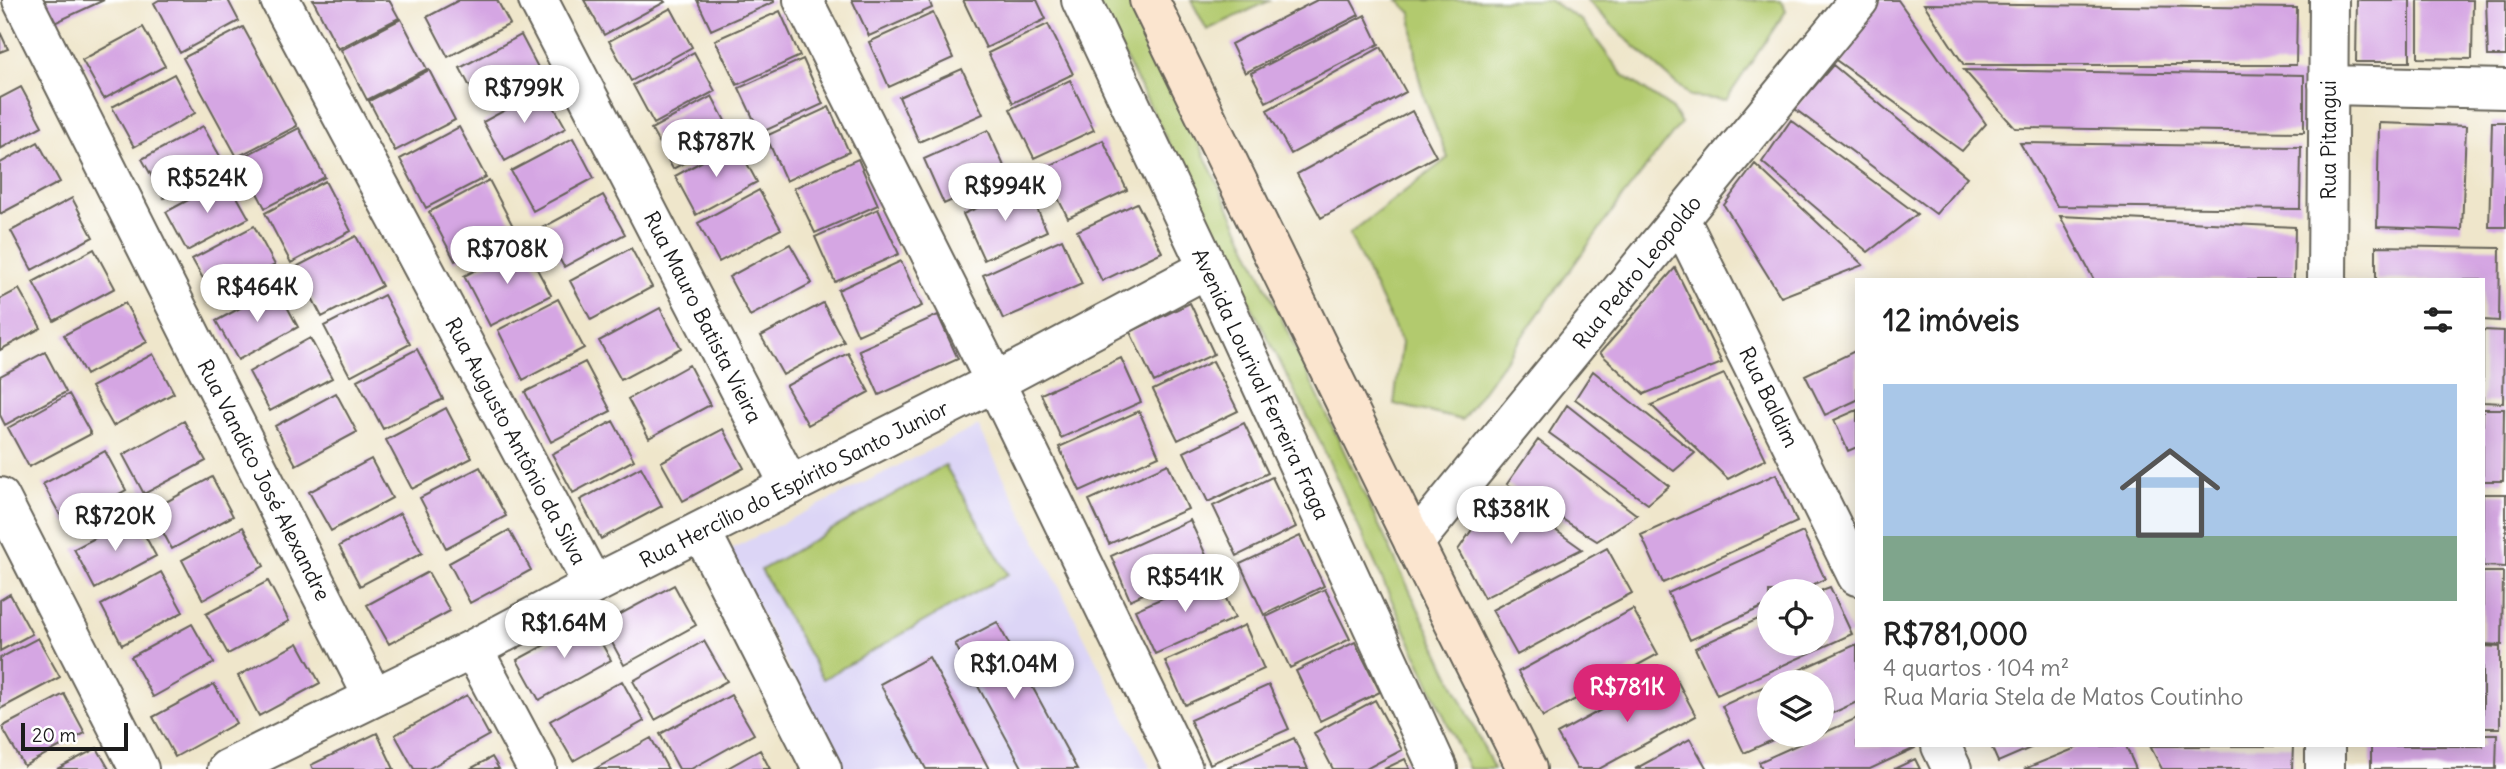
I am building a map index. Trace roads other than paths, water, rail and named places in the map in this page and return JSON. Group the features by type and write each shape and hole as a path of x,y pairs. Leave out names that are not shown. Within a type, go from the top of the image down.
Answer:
{"street":[{"name":"Rua Vandico José Alexandre","path":"22,0 373,697"},
{"name":"Rua Augusto Antônio da Silva","path":"280,0 593,585"},
{"name":"Rua Mauro Batista Vieira","path":"538,0 790,486"},
{"path":"803,0 995,382 1183,769"},
{"name":"Avenida Lourival Ferreira Fraga","path":"1081,0 1208,268 1438,769"},
{"path":"1150,0 1527,769"},
{"name":"Rua Pedro Leopoldo","path":"1414,543 1859,0"},
{"name":"Rua Pitangui","path":"2327,278 2329,0"},
{"path":"2328,85 2506,89"},
{"name":"Rua Baldim","path":"1680,219 1855,572"},
{"name":"Rua Hercílio do Espírito Santo Junior","path":"227,769 269,759 373,697 473,649 593,585 995,382 1208,268"},
{"path":"0,497 139,769"},
{"path":"701,531 822,769"},
{"path":"473,649 537,769"},
{"path":"1941,747 1952,769"},
{"path":"2325,747 2325,769"}]}
